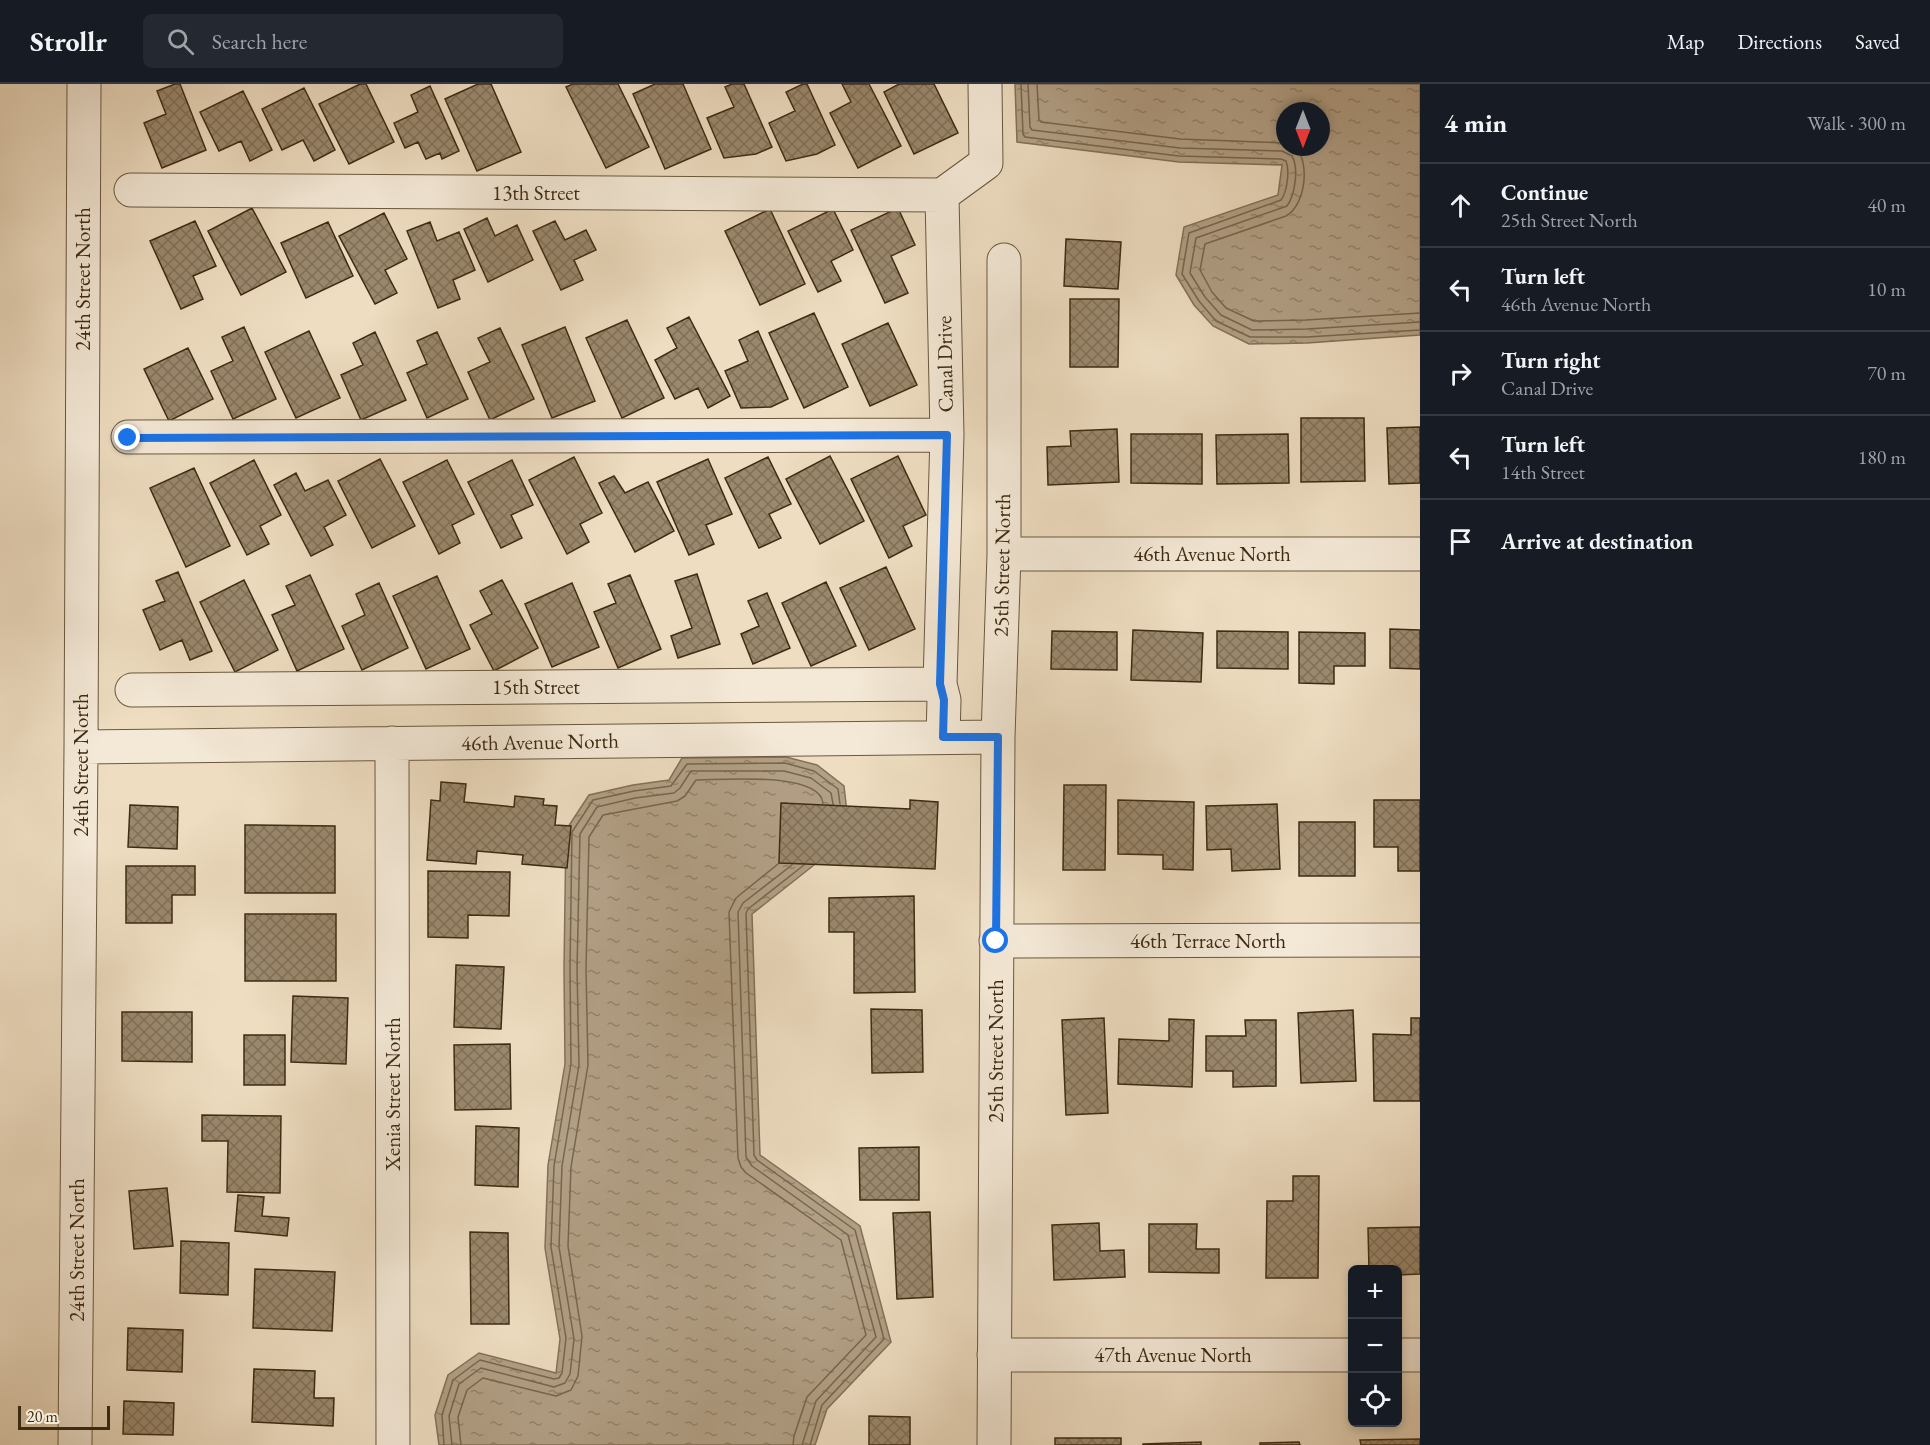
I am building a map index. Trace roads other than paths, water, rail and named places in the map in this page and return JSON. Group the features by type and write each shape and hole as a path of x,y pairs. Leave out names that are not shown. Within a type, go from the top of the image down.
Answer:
{"street":[{"name":"24th Street North","path":"75,1445 84,84"},
{"path":"942,195 986,163 985,84"},
{"name":"13th Street","path":"131,190 942,195"},
{"name":"Canal Drive","path":"942,195 947,435 940,684 944,700 943,737"},
{"name":"25th Street North","path":"994,1445 998,737 1004,554 1004,260"},
{"path":"128,438 947,435"},
{"name":"46th Avenue North","path":"1004,554 1420,554"},
{"name":"15th Street","path":"132,690 940,684"},
{"name":"46th Avenue North","path":"81,747 998,737"},
{"name":"Xenia Street North","path":"392,743 393,1445"},
{"name":"46th Terrace North","path":"996,941 1420,940"},
{"name":"47th Avenue North","path":"994,1355 1348,1355"},
{"path":"1402,1355 1420,1355"}],"water":[{"path":"1015,84 1420,84 1420,335 1307,343 1249,344 1213,326 1194,305 1176,275 1184,227 1278,195 1282,165 1179,162 1017,142"},
{"path":"786,757 817,765 844,786 849,830 814,865 752,914 760,1155 860,1226 891,1342 827,1409 815,1445 439,1445 435,1415 448,1375 479,1353 556,1373 560,1339 545,1248 548,1165 565,1064 566,830 589,795 669,780 682,758"}]}
